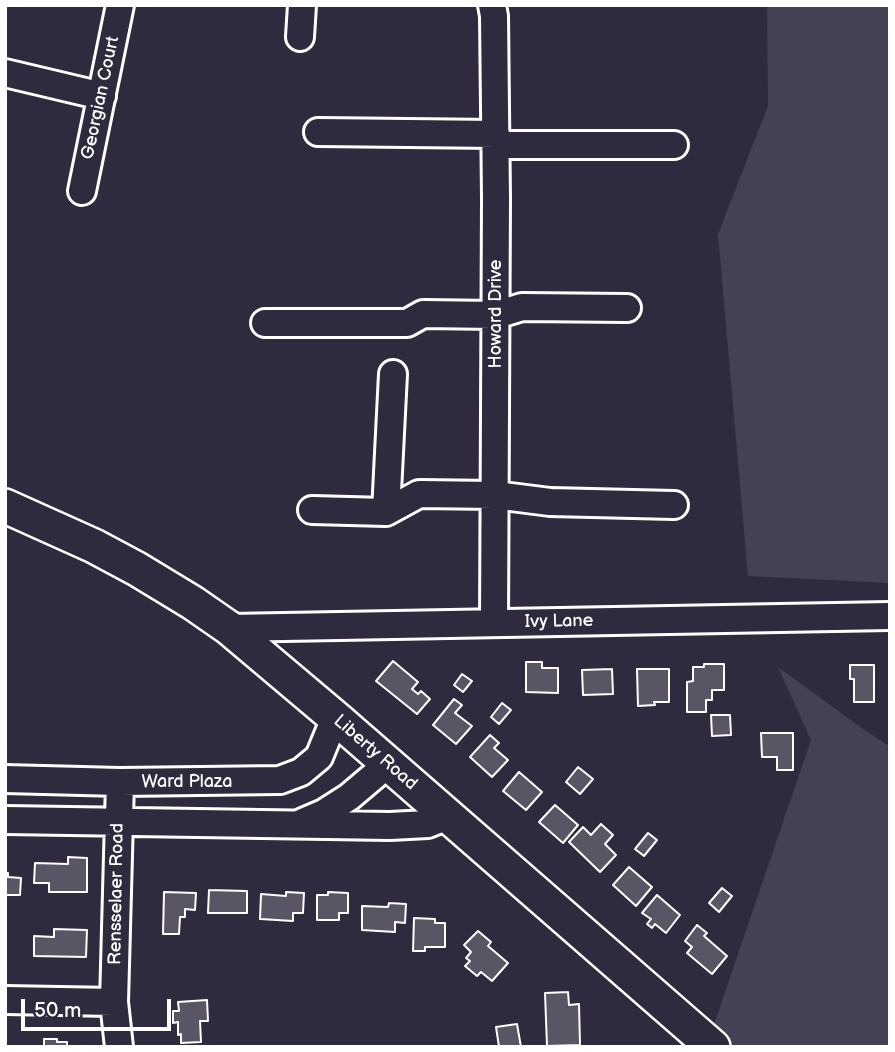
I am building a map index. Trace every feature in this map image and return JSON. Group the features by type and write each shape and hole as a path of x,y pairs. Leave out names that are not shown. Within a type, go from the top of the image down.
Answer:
{"main road":[{"name":"Liberty Road","path":"5,506 94,546 137,569 229,628 713,1047"}],"street":[{"name":"Georgian Court","path":"82,191 121,5"},
{"path":"300,37 302,5"},
{"name":"Howard Drive","path":"492,5 496,140 494,623"},
{"path":"5,73 102,96"},
{"path":"318,132 674,145"},
{"path":"265,323 407,323 423,314 496,315 522,307 627,308"},
{"path":"386,512 393,374"},
{"path":"312,510 386,512 419,494 495,495 550,502 674,505"},
{"name":"Ivy Lane","path":"229,628 890,616"},
{"name":"Ward Plaza","path":"5,779 120,782 272,781 287,778 307,768 319,757 335,718"},
{"path":"295,825 324,813 349,797 388,764"},
{"name":"Rensselaer Road","path":"118,1047 114,1002 120,782"},
{"path":"5,820 409,825 428,824 449,816"},
{"path":"5,1000 114,1002"}],"shaded area":[{"path":"767,5 890,5 890,583 748,576 718,234 768,106"},
{"path":"778,667 889,746 890,1047 713,1047 708,1042 811,740"}],"building":[{"path":"393,661 418,682 412,689 418,694 421,691 430,699 417,714 376,681"},
{"path":"526,662 542,662 542,668 558,668 558,693 526,692"},
{"path":"704,664 724,664 724,690 712,690 712,700 706,700 706,712 687,712 687,682 693,681 693,667 704,667"},
{"path":"850,665 874,665 874,702 854,702 854,679 850,679"},
{"path":"612,669 613,694 583,695 582,670"},
{"path":"637,669 669,669 669,702 638,706"},
{"path":"462,674 472,681 463,692 454,685"},
{"path":"454,699 462,705 455,713 472,726 456,744 433,725"},
{"path":"502,703 511,710 499,724 491,717"},
{"path":"711,715 730,715 731,735 712,736"},
{"path":"761,733 793,733 793,770 777,770 777,757 762,757"},
{"path":"490,735 499,743 494,748 508,760 492,777 470,757"},
{"path":"578,767 593,779 580,794 566,782"},
{"path":"519,772 542,792 526,810 503,791"},
{"path":"555,805 578,825 563,843 539,822"},
{"path":"601,824 613,835 605,844 616,855 600,872 569,842 583,827 591,835"},
{"path":"648,833 657,840 644,856 635,849"},
{"path":"68,857 87,858 87,892 49,892 49,883 34,883 35,863 68,864"},
{"path":"629,867 652,887 636,906 613,885"},
{"path":"5,873 8,873 8,877 21,878 20,895 6,895"},
{"path":"722,888 732,896 719,912 709,903"},
{"path":"209,890 247,891 247,913 208,913"},
{"path":"164,892 196,893 195,910 185,909 185,917 180,917 179,934 163,934"},
{"path":"286,892 304,893 303,913 293,913 293,921 260,919 261,894 286,896"},
{"path":"328,892 348,893 348,913 339,913 339,920 317,920 317,895 328,895"},
{"path":"657,895 680,915 666,933 655,924 652,928 647,924 651,919 642,913"},
{"path":"389,903 406,904 405,923 395,922 395,932 362,930 362,906 388,907"},
{"path":"414,918 435,919 435,923 445,923 445,947 425,947 425,951 413,951"},
{"path":"697,925 707,933 704,936 727,956 712,974 687,953 692,947 685,941"},
{"path":"54,929 87,930 86,957 34,956 34,936 54,937"},
{"path":"478,931 491,942 488,946 508,963 492,981 481,972 477,976 465,966 470,961 466,958 471,952 464,945"},
{"path":"568,992 569,1005 579,1004 580,1045 547,1046 545,993"},
{"path":"207,1000 208,1021 200,1021 201,1042 181,1043 178,1022 173,1023 173,1011 179,1011 178,1002"},
{"path":"517,1024 521,1047 499,1047 496,1027"},
{"path":"44,1039 57,1039 57,1042 67,1042 67,1046 77,1047 32,1047 44,1046"}]}
